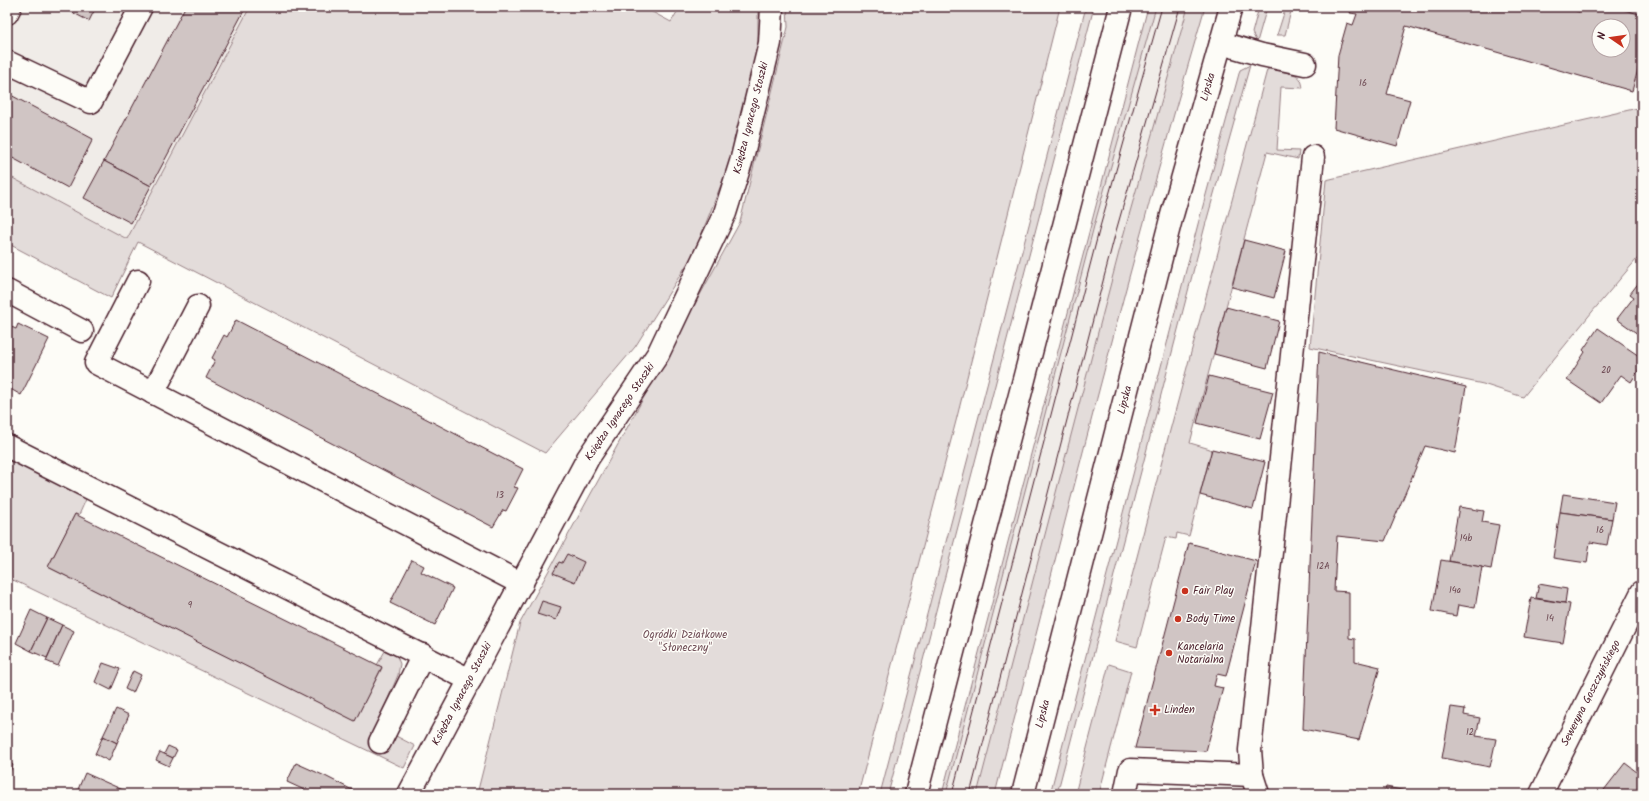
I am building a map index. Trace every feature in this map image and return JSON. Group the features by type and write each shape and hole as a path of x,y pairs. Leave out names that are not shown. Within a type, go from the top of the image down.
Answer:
{"main road":[{"path":"7,13 10,7"},
{"path":"7,62 91,102 141,7"},
{"name":"Księdza Ignacego Stoszki","path":"408,794 539,553 588,458 658,354 726,214 741,162 768,51 772,7"},
{"path":"916,794 1121,7"},
{"name":"Lipska","path":"1023,794 1172,215 1231,7"},
{"path":"1221,43 1262,55 1305,64"},
{"path":"1125,794 1130,770 1255,784 1250,750 1313,157"},
{"path":"138,281 96,362 522,584"},
{"path":"7,291 82,332"},
{"path":"153,392 198,306"},
{"path":"7,446 470,680"},
{"name":"Seweryna Goszczyńskiego","path":"1541,794 1642,592"},
{"path":"380,742 423,656"}],"shaded area":[{"path":"7,7 250,7 127,239 7,175"},
{"path":"1156,7 1188,7 1124,233 977,794 946,794 1094,226"}],"green space":[{"path":"250,7 643,7 671,22 680,7 758,7 758,44 732,157 694,253 635,347 545,453 138,242 111,298 7,243 7,175 127,239"},
{"name":"Ogródki Działkowe \"Słoneczny\"","path":"787,7 1060,7 956,421 858,794 477,794 520,623 740,222 788,27"},
{"path":"1086,7 1094,7 888,794 880,794"},
{"path":"1148,7 1156,7 1094,226 946,794 942,794"},
{"path":"1188,7 1205,7 1149,203 995,794 977,794 1124,233"},
{"path":"1259,7 1267,7 1257,42 1252,33"},
{"path":"1286,7 1292,7 1285,35 1277,35"},
{"path":"1250,65 1205,226 1057,794 1050,794 1198,224 1240,70"},
{"path":"1270,68 1296,75 1302,82 1303,88 1281,87 1277,150 1299,151 1298,159 1267,152 1190,443 1210,449 1211,452 1189,536 1177,533 1176,539 1166,537 1137,647 1115,641 1267,70"},
{"path":"1642,107 1642,253 1523,397 1483,384 1310,347 1326,180"},
{"path":"7,457 87,497 79,515 75,514 48,567 355,720 382,668 377,665 385,651 397,656 400,664 398,675 374,732 396,736 415,746 404,768 7,577"},
{"path":"1109,664 1131,671 1099,794 1075,794"}],"building":[{"path":"62,7 96,7 89,21"},
{"path":"185,7 246,7 151,186 104,161"},
{"path":"1352,7 1569,7 1568,8 1579,12 1580,7 1615,7 1642,15 1642,55 1632,91 1406,26 1387,94 1410,100 1397,146 1334,128 1338,55 1347,23 1353,25 1357,14 1350,13"},
{"path":"7,93 93,139 68,188 7,155"},
{"path":"104,161 151,186 131,223 84,198"},
{"path":"1244,240 1286,251 1274,298 1232,287"},
{"path":"1640,281 1642,282 1642,337 1617,319 1634,297 1630,294"},
{"path":"1226,307 1279,321 1267,368 1214,354"},
{"path":"236,320 523,469 514,487 518,488 506,511 503,510 493,527 206,378 215,360 212,358 224,335 227,337"},
{"path":"18,324 49,339 21,395 7,387 7,325 16,329"},
{"path":"1598,328 1642,358 1642,365 1631,382 1621,375 1601,403 1567,380 1585,352 1583,350"},
{"path":"1319,352 1466,387 1455,453 1425,446 1385,541 1337,536 1334,591 1349,592 1349,638 1355,639 1355,661 1380,667 1359,740 1303,729"},
{"path":"1209,376 1273,392 1260,439 1197,423"},
{"path":"1212,449 1265,462 1253,509 1200,495"},
{"path":"1563,494 1615,502 1612,519 1560,512"},
{"path":"1459,507 1484,511 1482,522 1499,525 1491,569 1449,561"},
{"path":"1560,512 1612,519 1607,545 1590,542 1587,563 1553,558"},
{"path":"75,514 382,667 355,721 48,567"},
{"path":"1189,543 1256,561 1226,676 1217,674 1214,686 1223,688 1206,751 1135,748"},
{"path":"567,554 584,562 575,582 553,573 559,562 562,563"},
{"path":"412,560 424,566 421,572 453,588 435,625 390,603"},
{"path":"1441,560 1482,567 1475,608 1458,605 1456,616 1432,611"},
{"path":"1539,584 1567,589 1565,603 1536,598"},
{"path":"1531,598 1570,604 1563,643 1524,637"},
{"path":"542,601 561,607 556,620 537,614"},
{"path":"31,610 47,618 31,651 16,643"},
{"path":"47,618 62,625 47,658 31,651"},
{"path":"62,625 74,631 58,666 46,661"},
{"path":"103,663 120,669 111,690 95,682"},
{"path":"133,671 141,675 133,693 125,689"},
{"path":"1451,707 1465,709 1464,715 1480,718 1476,736 1496,739 1490,767 1442,758"},
{"path":"116,709 129,715 117,743 103,736"},
{"path":"103,736 117,743 109,761 95,754"},
{"path":"168,746 177,750 173,758 164,754"},
{"path":"160,752 173,758 169,766 156,760"},
{"path":"7,762 13,765 7,778"},
{"path":"296,763 360,794 313,794 287,782"},
{"path":"1625,763 1642,776 1642,794 1601,794"},
{"path":"85,773 132,794 76,794"},
{"path":"1386,787 1422,794 1384,794"}],"tram line":[{"path":"952,794 1100,227 1162,7"},
{"path":"970,794 1116,231 1180,7"}],"place":[{"name":"Fair Play","path":"1185,591"},
{"name":"Body Time","path":"1178,619"},
{"name":"Kancelaria Notarialna","path":"1169,653"},
{"name":"Linden","path":"1155,710"}]}
